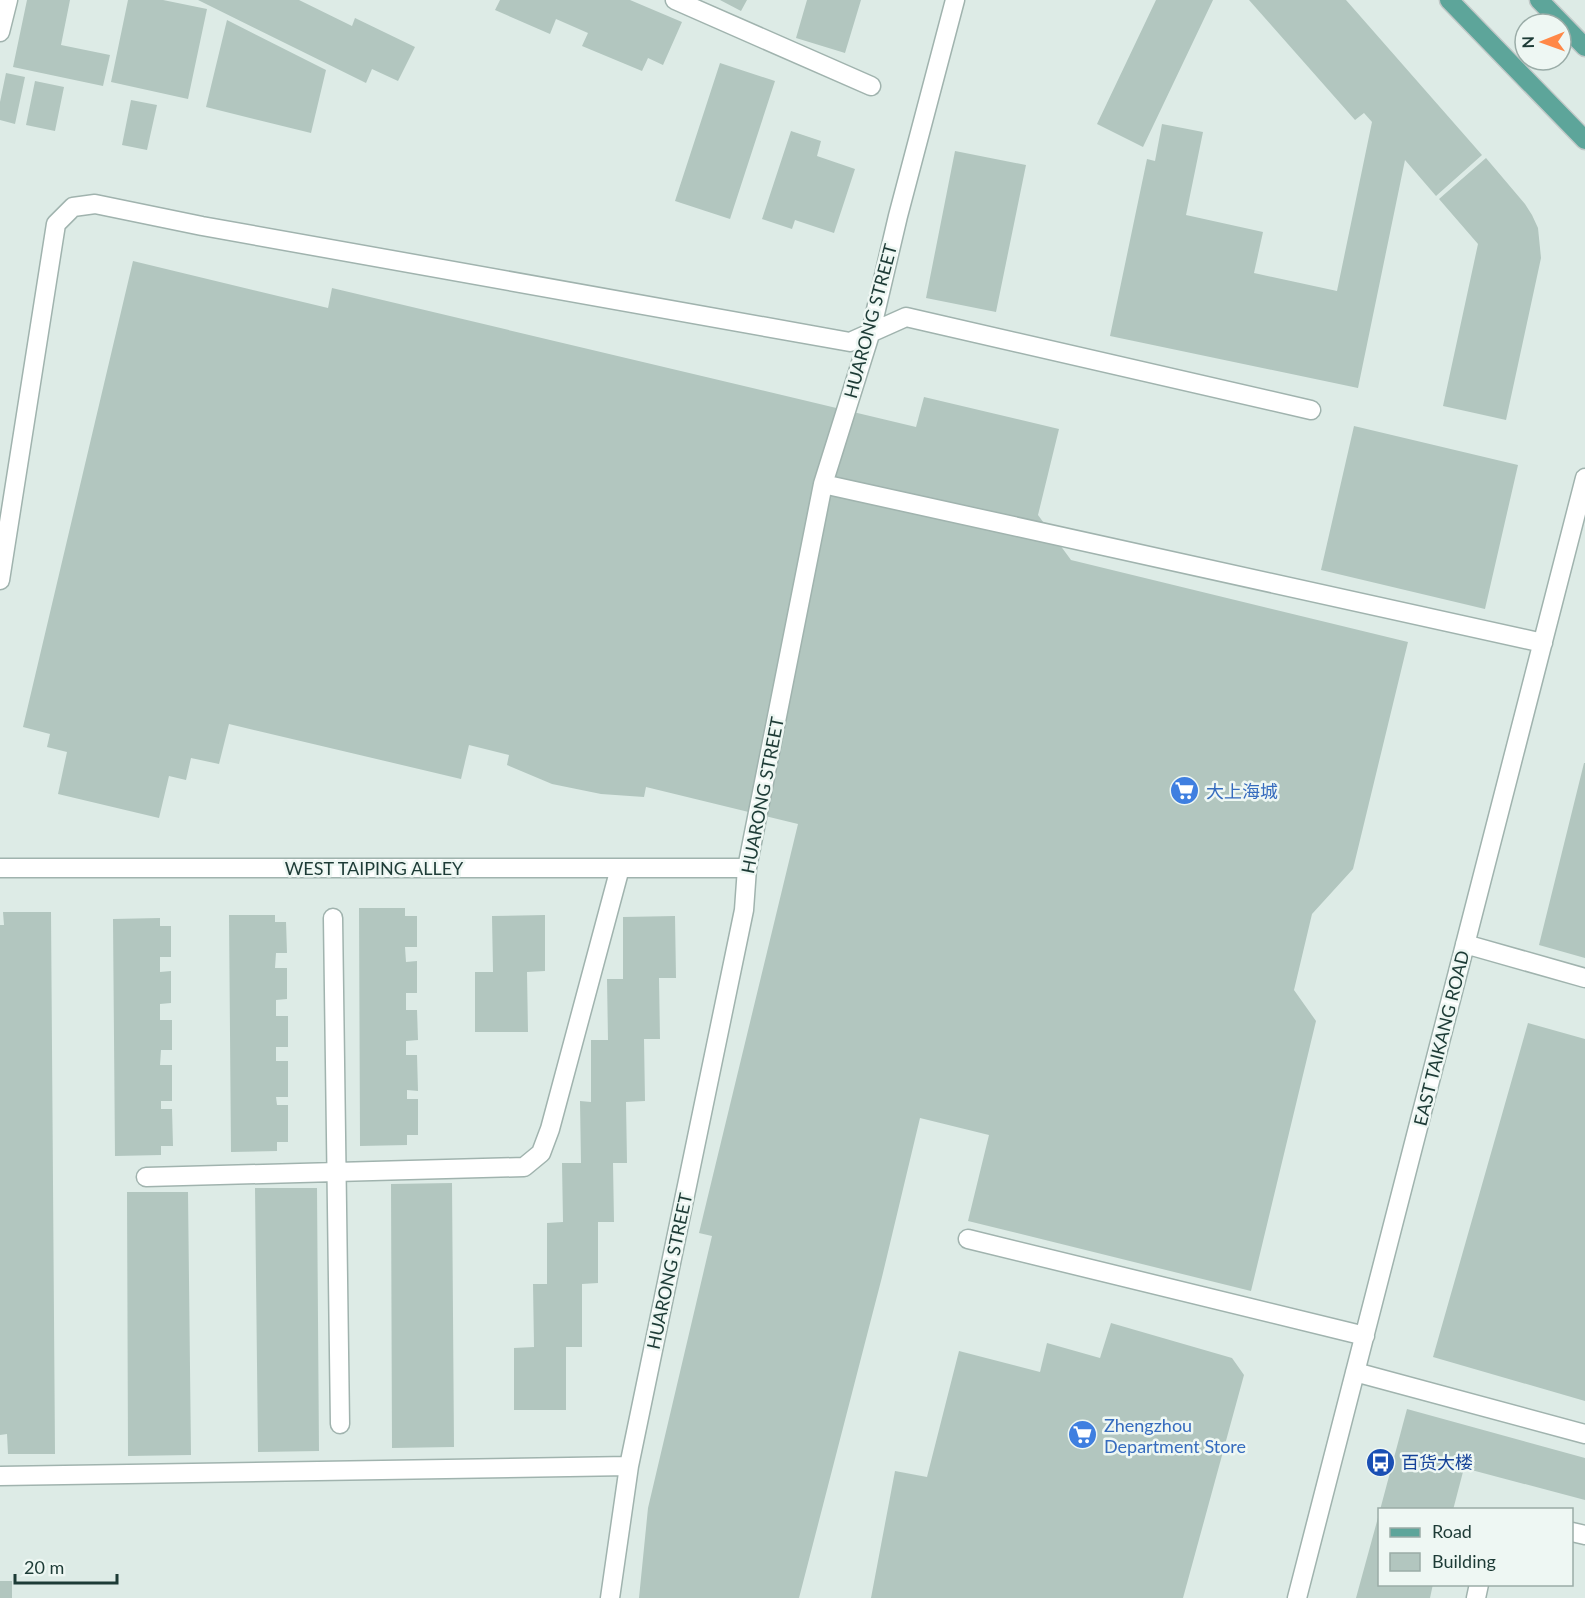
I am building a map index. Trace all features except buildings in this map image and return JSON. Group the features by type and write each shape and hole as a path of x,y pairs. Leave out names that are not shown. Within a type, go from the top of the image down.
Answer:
{"main road":[{"path":"1449,0 1585,140"},
{"path":"1539,0 1585,47"}],"street":[{"path":"0,32 8,0"},
{"path":"675,0 871,86"},
{"name":"HUARONG STREET","path":"610,1598 629,1466 744,910 747,868 823,484 871,331 898,216 955,0"},
{"path":"0,580 56,224 73,207 95,204 202,226 850,342 906,317 1311,411"},
{"name":"EAST TAIKANG ROAD","path":"1297,1598 1585,478"},
{"path":"823,484 1543,643"},
{"name":"WEST TAIPING ALLEY","path":"0,868 747,868"},
{"path":"146,1177 524,1167 542,1153 550,1129 620,868"},
{"path":"333,918 340,1424"},
{"path":"1465,944 1585,978"},
{"path":"968,1239 1365,1336"},
{"path":"1355,1372 1585,1434"},
{"path":"0,1476 629,1466"}],"place":[{"name":"大上海城","path":"1185,791"},
{"name":"Zhengzhou Department Store","path":"1083,1435"},
{"name":"百货大楼","path":"1380,1462"}]}
